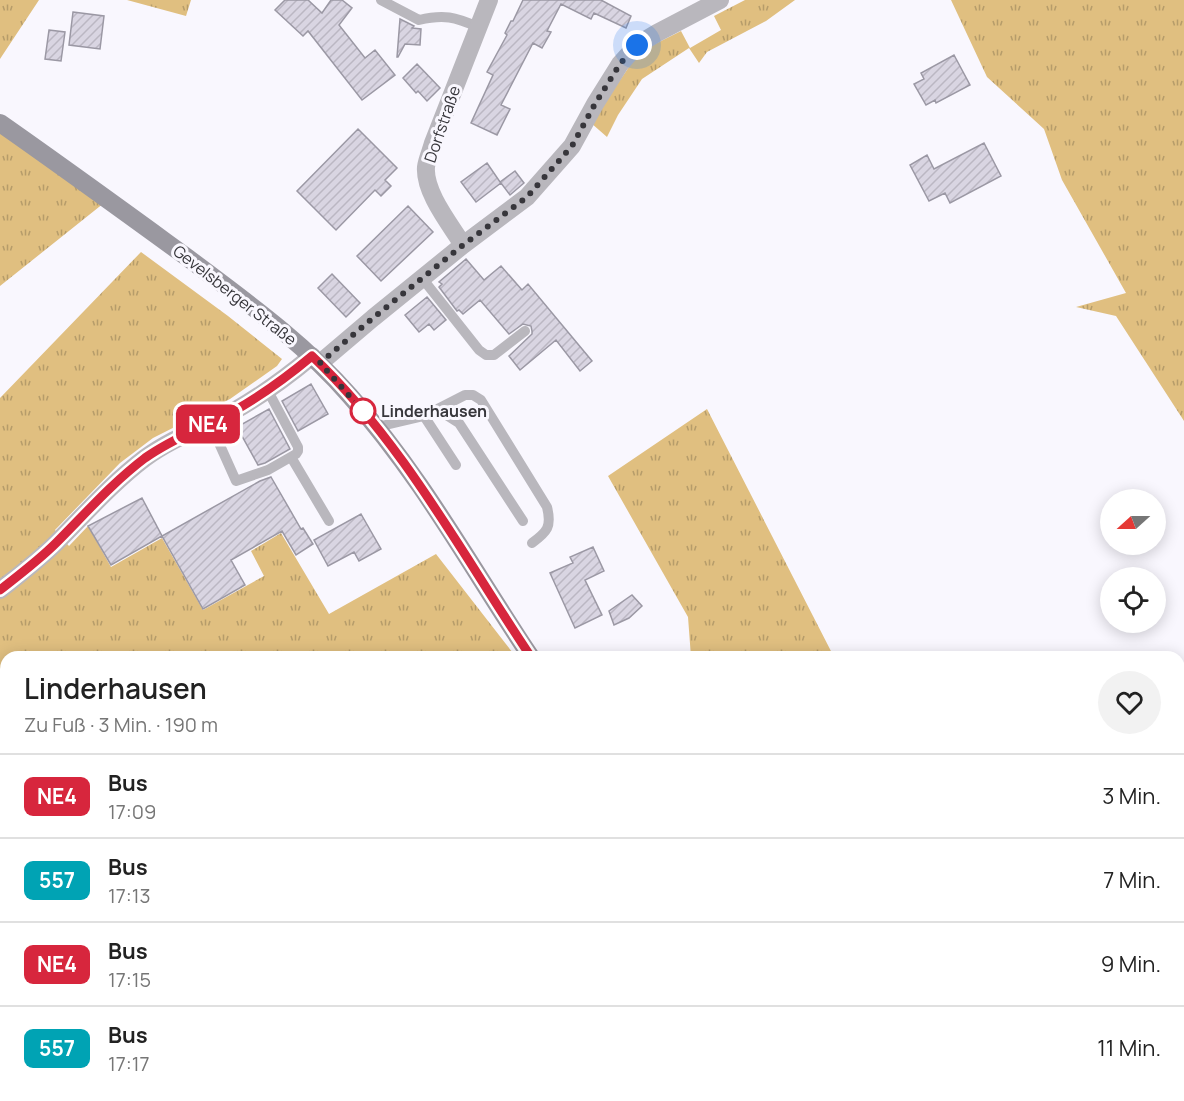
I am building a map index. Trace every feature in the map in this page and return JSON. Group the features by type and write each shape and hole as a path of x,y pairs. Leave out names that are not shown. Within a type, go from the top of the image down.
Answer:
{"main road":[{"name":"Gevelsberger Straße","path":"0,123 74,174 235,293 316,360 377,427 419,484 527,651"}],"street":[{"name":"Dorfstraße","path":"463,245 433,196 427,180 426,167 489,0"},
{"path":"0,590 54,544 127,472 167,444 268,391 294,372 316,360 527,197 572,146 620,64 637,45 720,0"}],"lane":[{"path":"381,0 419,20 435,16 458,19 478,27"},
{"path":"422,278 486,356 494,355 525,331"},
{"path":"210,423 236,482 268,470 291,457 298,451 298,447 268,391"},
{"path":"377,427 424,416 465,395 473,395 481,400 547,507 548,526 544,534 532,543"},
{"path":"437,409 459,423 523,521"},
{"path":"424,416 456,465"},
{"path":"291,457 330,521"}],"green space":[{"path":"0,0 39,0 0,59"},
{"path":"127,0 191,0 186,16"},
{"path":"745,0 795,0 766,21 707,52 699,63 689,48 642,79 618,115 607,137 591,123 637,55 681,31 690,48 721,30 714,16"},
{"path":"951,0 1184,0 1184,421 1116,316 1076,307 1126,293 1062,180 1044,129 987,77"},
{"path":"0,119 104,203 0,286"},
{"path":"141,252 282,359 277,366 230,399 153,438 120,463 55,530 69,546 88,526 111,567 162,538 203,610 264,576 251,551 281,533 329,614 436,554 511,651 0,651 0,398"},
{"path":"707,409 831,651 691,651 688,617 608,476"}],"building":[{"path":"285,0 308,0 322,13 331,0 342,0 352,8 339,25 365,58 375,50 395,75 362,100 308,31 303,36 275,10"},
{"path":"523,0 601,0 631,16 626,28 594,13 591,19 561,4 547,31 551,32 542,48 533,43 501,105 510,109 497,135 471,123 493,75 487,72"},
{"path":"73,12 104,16 100,49 69,45"},
{"path":"400,19 414,26 412,28 421,29 420,45 405,44 397,57"},
{"path":"49,30 65,32 61,61 45,59"},
{"path":"954,55 970,85 936,103 935,100 926,105 914,84 924,79 921,73"},
{"path":"417,64 440,88 427,101 418,91 416,93 403,78"},
{"path":"358,129 397,168 385,180 391,186 381,196 375,190 336,230 297,191"},
{"path":"984,143 1001,176 950,203 945,193 929,201 910,165 927,155 934,169"},
{"path":"487,163 500,182 515,171 524,183 510,195 501,183 476,202 461,182"},
{"path":"408,206 433,232 381,281 357,256"},
{"path":"466,259 484,280 501,266 522,290 528,284 592,361 580,371 556,340 520,370 509,356 532,334 531,326 523,324 509,334 480,300 463,314 457,311 439,287 442,284 439,282"},
{"path":"332,274 360,303 346,317 318,288"},
{"path":"427,297 446,320 434,330 429,324 419,332 405,315"},
{"path":"311,384 328,414 298,431 282,401"},
{"path":"269,409 290,449 258,465 237,427"},
{"path":"271,477 301,529 303,528 313,544 296,555 282,531 231,560 245,585 203,609 162,536"},
{"path":"142,498 162,536 111,565 88,526"},
{"path":"361,514 381,549 359,561 354,552 328,566 314,540"},
{"path":"593,547 604,571 585,580 602,615 575,628 550,573 573,563 570,557"},
{"path":"632,595 642,606 629,618 614,625 609,611"}],"bus line":[{"name":"NE4","path":"0,590 54,544 127,472 167,444 268,391 312,356 377,427 419,484 527,651"}],"place":[{"name":"Linderhausen","path":"363,411"}],"route":[{"path":"363,411 320,363 463,245 527,197 543,181 572,146 620,64 637,45"}]}
